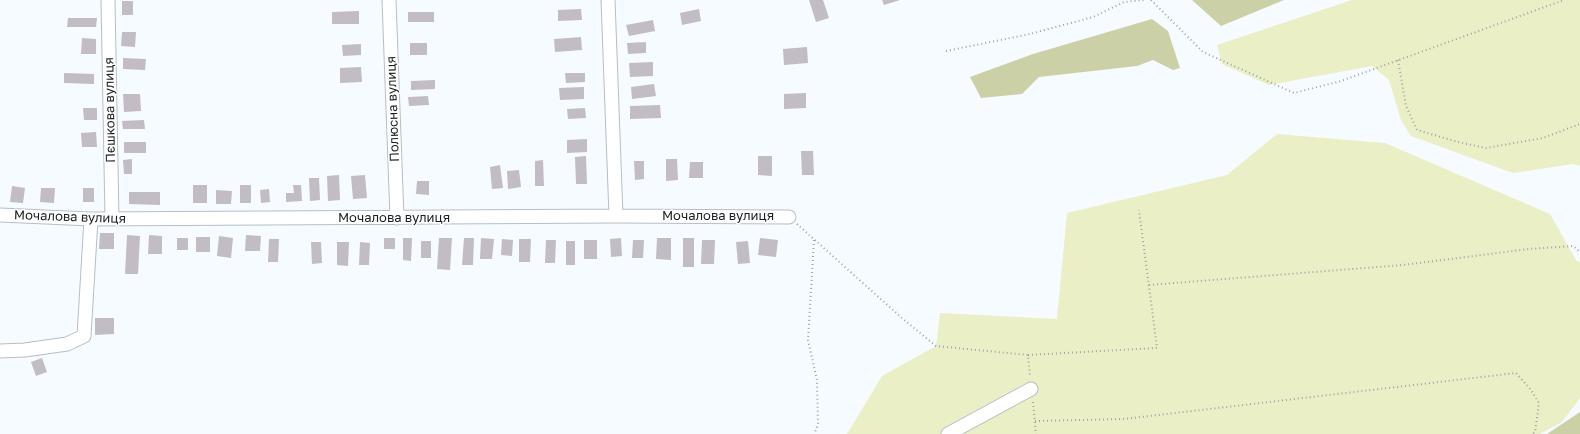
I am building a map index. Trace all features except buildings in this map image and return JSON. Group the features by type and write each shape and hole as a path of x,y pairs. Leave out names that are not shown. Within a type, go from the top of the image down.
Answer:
{"street":[{"name":"Пєшкова вулиця","path":"108,0 112,219"},
{"name":"Полюсна вулиця","path":"389,0 397,218"},
{"path":"608,0 616,216"},
{"name":"Мочалова вулиця","path":"0,215 91,219 616,216 789,217"},
{"path":"0,350 25,350 67,344 84,336 91,219"},
{"path":"948,434 1032,389"}],"path":[{"path":"946,51 1030,34 1093,17 1124,1 1144,0"},
{"path":"1151,0 1203,52 1294,93 1340,81 1564,0"},
{"path":"1398,60 1406,106 1417,130 1458,142 1486,148 1543,138 1580,124"},
{"path":"789,217 903,319 936,346 1028,354 1157,348 1139,210"},
{"path":"814,240 808,340 817,380 818,424 814,434"},
{"path":"1149,285 1403,265 1529,249 1573,246 1580,252"},
{"path":"1028,354 1036,434"},
{"path":"1035,421 1124,419 1516,374 1531,390 1539,403 1535,432 1532,434"}],"green space":[{"path":"1192,0 1284,0 1221,26"},
{"path":"1352,0 1580,0 1580,166 1573,164 1513,173 1411,136 1401,120 1389,80 1372,66 1269,85 1222,64 1217,45"},
{"path":"1152,19 1168,31 1180,68 1173,70 1153,60 1137,66 1039,77 1022,94 981,98 970,77 1033,54"},
{"path":"1277,134 1385,143 1550,214 1576,260 1580,263 1580,398 1562,422 1540,434 847,434 882,376 936,346 940,313 1057,319 1067,213 1227,175"},
{"path":"1580,412 1580,434 1547,434"}]}
